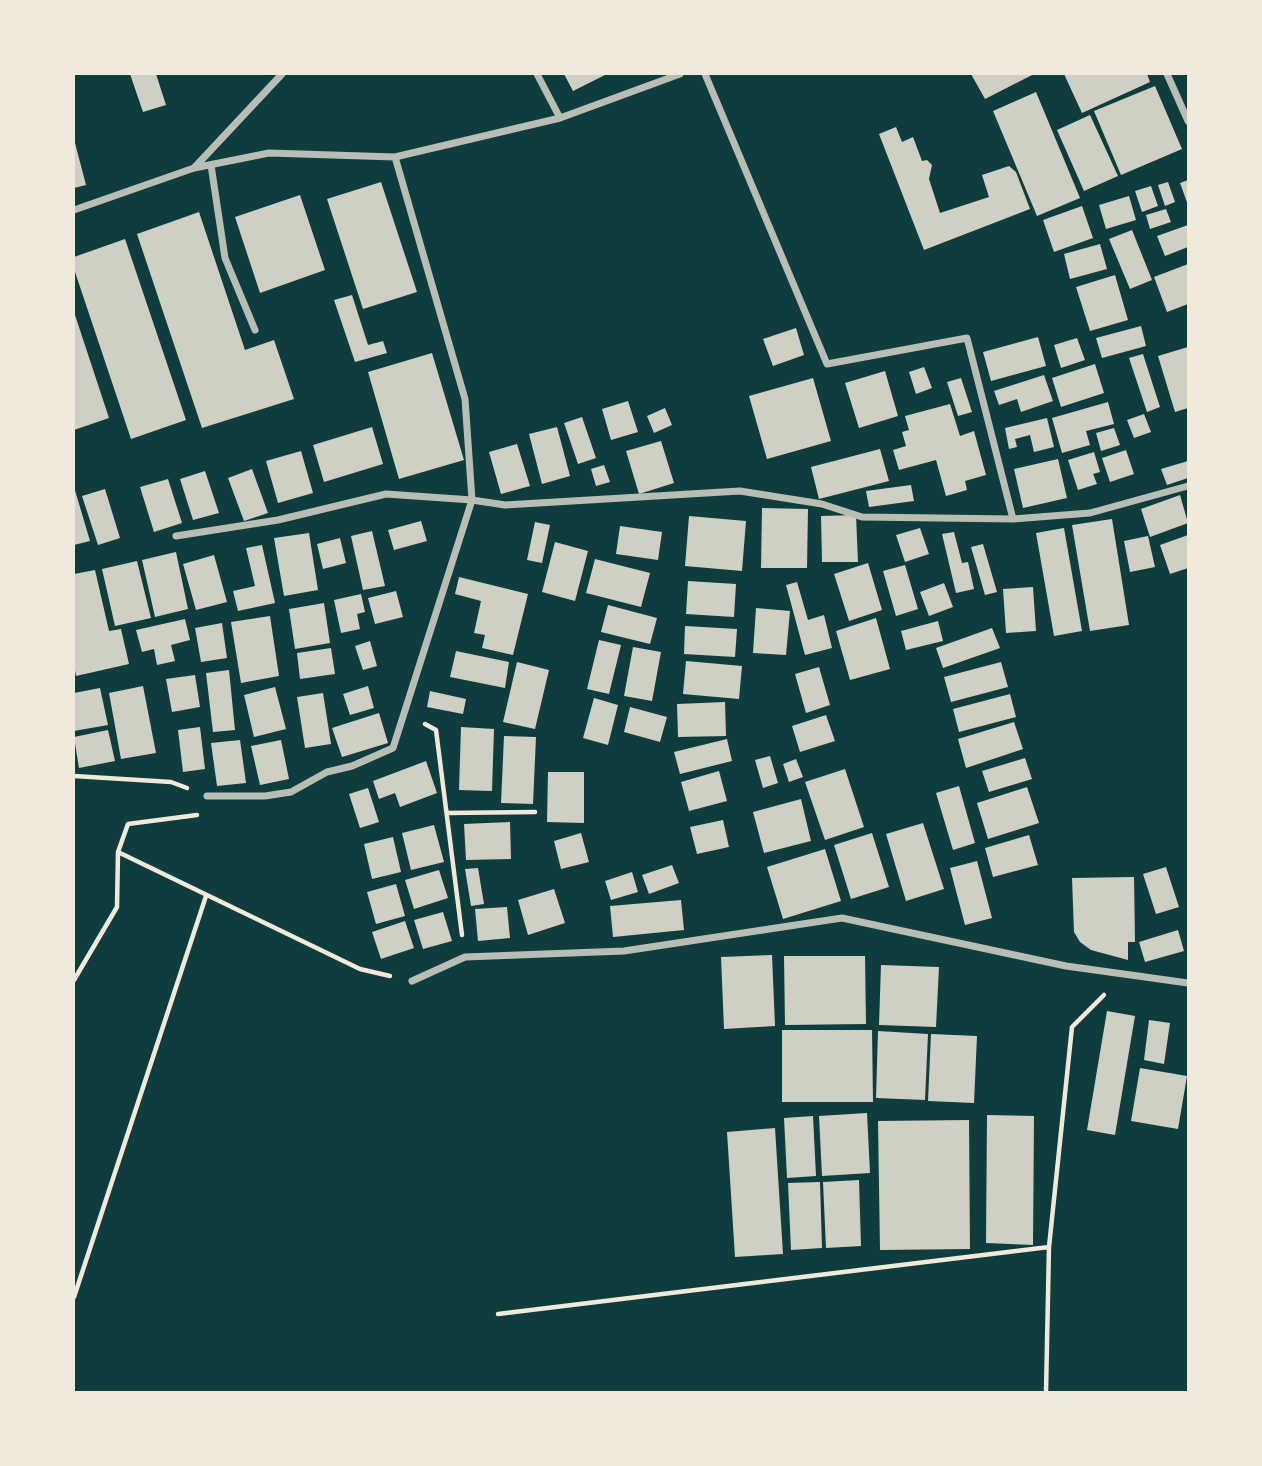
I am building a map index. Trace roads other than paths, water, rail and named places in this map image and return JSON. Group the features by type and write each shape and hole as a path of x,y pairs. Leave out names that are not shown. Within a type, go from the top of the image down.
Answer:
{"street":[{"path":"194,168 282,74"},
{"path":"537,74 560,118"},
{"path":"74,210 194,168 269,153 395,157 560,118 680,74"},
{"path":"705,74 827,364 967,338 1013,519"},
{"path":"1167,74 1188,121"},
{"path":"207,796 265,796 290,792 327,772 393,748 472,500 465,399 395,157"},
{"path":"211,165 225,258 255,330"},
{"path":"176,536 278,520 386,494 505,505 740,491 822,504 862,517 1013,519 1090,513 1188,486"},
{"path":"412,981 465,957 624,951 842,918 989,951 1125,975 1188,983"}]}
